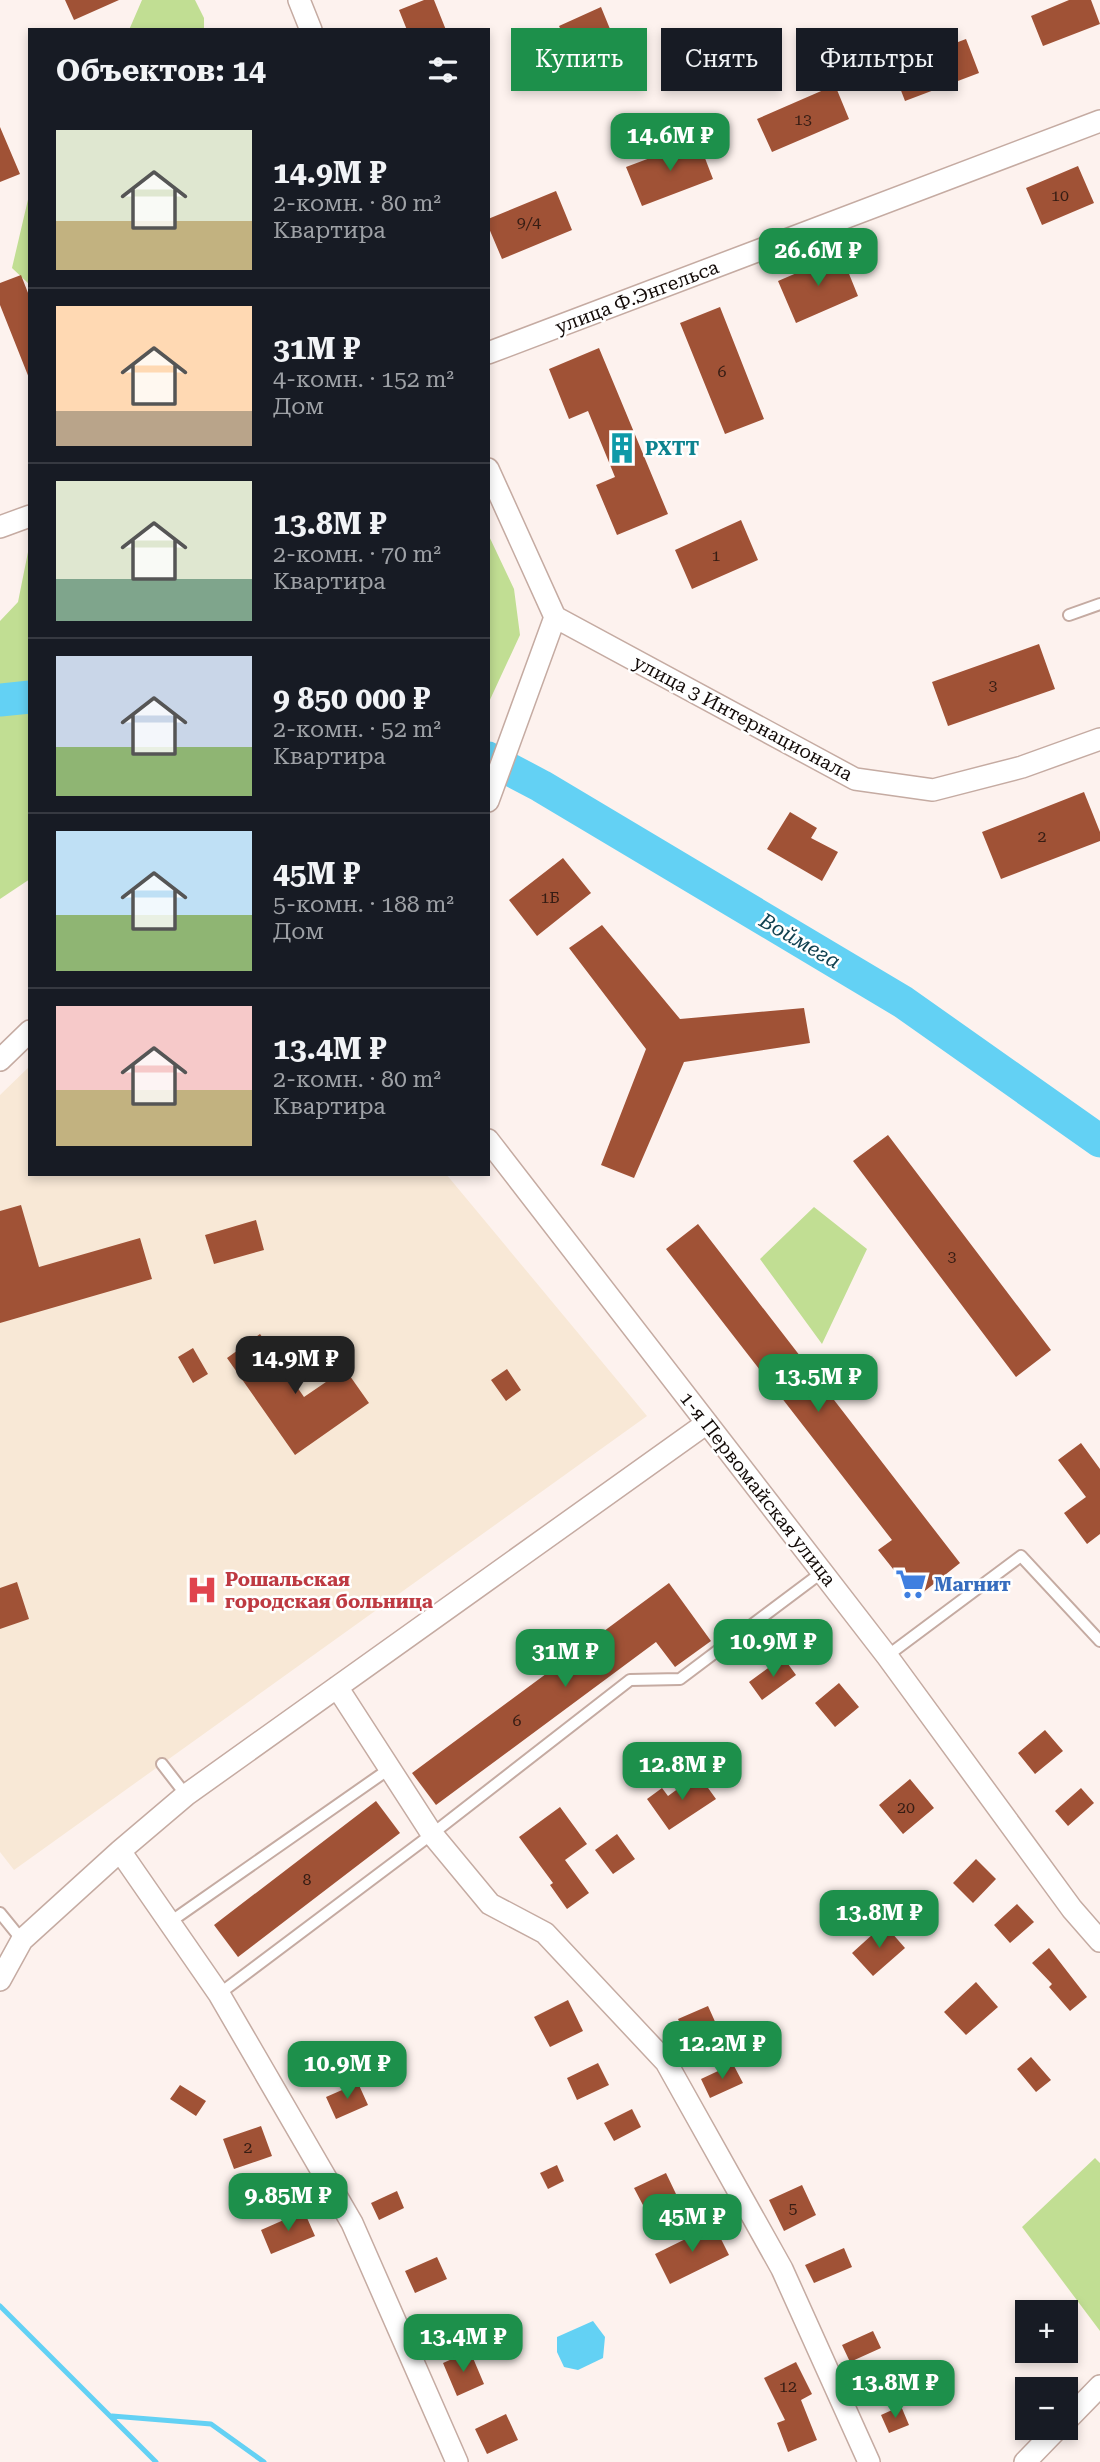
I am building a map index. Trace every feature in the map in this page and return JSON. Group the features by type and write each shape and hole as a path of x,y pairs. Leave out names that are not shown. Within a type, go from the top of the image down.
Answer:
{"street":[{"path":"299,0 310,28"},
{"name":"улица Ф.Энгельса","path":"490,352 1100,121"},
{"path":"490,474 555,617 490,796"},
{"path":"0,527 28,517"},
{"name":"улица 3 Интернационала","path":"555,617 855,779 933,790 1022,767 1100,739"},
{"path":"0,1060 28,1033"},
{"name":"1-я Первомайская улица","path":"490,1143 887,1656 1072,1909 1100,1941"},
{"path":"0,1980 22,1940 120,1851 187,1795 707,1423"},
{"path":"337,1687 432,1834 490,1904 545,1933 666,2062 782,2269 869,2462"},
{"path":"120,1851 219,1994 352,2223 457,2462"},
{"path":"1078,2409 1100,2386"},
{"path":"1026,2462 1047,2440"}],"lane":[{"path":"1069,615 1100,604"},
{"path":"887,1656 1021,1556 1100,1641"},
{"path":"219,1994 432,1834 630,1680 680,1679 821,1573"},
{"path":"162,1764 187,1795"},
{"path":"170,1922 389,1769"},
{"path":"0,1913 22,1940"}],"shaded area":[{"name":"Рошальская городская больница","path":"28,1068 28,1176 448,1176 647,1416 14,1870 0,1852 0,1095"}],"green space":[{"path":"142,0 195,0 204,18 204,28 130,28"},
{"path":"28,200 28,283 12,268"},
{"path":"490,538 514,589 520,635 490,700"},
{"path":"28,552 28,880 0,899 0,621 18,602"},
{"path":"814,1207 867,1249 822,1344 760,1259"},
{"path":"1095,2158 1100,2163 1100,2331 1078,2300 1022,2227"}],"water":[{"path":"593,2321 605,2337 603,2358 578,2370 564,2367 557,2352 557,2337"}],"building":[{"path":"65,0 119,0 74,20"},
{"path":"424,0 434,0 445,28 406,28 399,10"},
{"path":"1069,0 1091,0 1100,24 1043,46 1031,16"},
{"path":"601,7 610,28 560,28 559,26"},
{"path":"966,39 979,73 958,81 958,42"},
{"path":"821,91 837,91 849,119 772,152 757,119"},
{"path":"901,91 931,91 905,101"},
{"path":"0,127 20,174 0,182"},
{"path":"698,140 713,179 642,206 626,167"},
{"path":"1078,166 1094,203 1042,225 1026,188"},
{"path":"556,191 572,230 502,259 490,231 490,218"},
{"path":"841,254 858,296 796,323 778,281"},
{"path":"21,275 28,293 28,375 0,305 0,283"},
{"path":"720,307 764,419 725,434 680,323"},
{"name":"РХТТ","path":"599,348 668,514 617,535 596,485 615,477 588,411 569,419 549,369"},
{"path":"741,520 758,560 692,589 675,550"},
{"path":"1039,644 1055,689 948,726 932,682"},
{"path":"1084,792 1100,832 1100,841 1001,879 982,832"},
{"path":"790,812 817,828 811,838 838,852 822,881 767,849"},
{"path":"563,858 591,893 537,936 509,900"},
{"path":"602,925 680,1019 804,1008 810,1043 684,1062 634,1178 601,1165 646,1049 569,948"},
{"path":"888,1135 1051,1350 1016,1377 853,1161"},
{"path":"21,1205 39,1267 140,1238 152,1279 0,1323 0,1211"},
{"path":"256,1220 264,1250 214,1264 205,1235"},
{"path":"698,1224 960,1563 916,1598 878,1550 892,1540 666,1249"},
{"path":"260,1334 304,1397 345,1369 369,1403 295,1455 227,1358"},
{"path":"193,1348 208,1374 193,1383 178,1357"},
{"path":"507,1369 521,1390 506,1401 491,1380"},
{"path":"1081,1443 1100,1469 1100,1534 1087,1544 1064,1513 1086,1497 1058,1460"},
{"path":"17,1582 29,1619 0,1629 0,1588"},
{"path":"669,1583 711,1641 675,1667 656,1642 436,1805 412,1773"},
{"path":"783,1657 796,1675 762,1700 749,1682"},
{"path":"839,1683 859,1707 835,1727 815,1703"},
{"path":"1045,1730 1063,1751 1035,1774 1018,1753"},
{"path":"698,1774 716,1799 669,1830 647,1799 662,1788 668,1796"},
{"path":"910,1779 934,1808 903,1834 879,1805"},
{"path":"1081,1788 1094,1803 1068,1826 1055,1811"},
{"path":"376,1801 400,1833 238,1957 214,1925"},
{"path":"560,1807 587,1844 565,1860 589,1893 567,1909 550,1885 553,1883 519,1837"},
{"path":"617,1834 635,1859 613,1874 595,1850"},
{"path":"976,1859 996,1879 973,1903 953,1883"},
{"path":"1017,1904 1034,1922 1010,1943 994,1925"},
{"path":"884,1924 905,1948 873,1976 852,1953"},
{"path":"1049,1948 1087,1997 1070,2011 1049,1987 1052,1984 1032,1963"},
{"path":"976,1982 998,2007 966,2035 944,2012"},
{"path":"568,2000 583,2031 550,2047 534,2017"},
{"path":"708,2006 717,2026 687,2039 678,2019"},
{"path":"1031,2057 1051,2080 1036,2092 1017,2069"},
{"path":"598,2063 609,2085 577,2100 567,2078"},
{"path":"733,2064 743,2083 710,2098 701,2079"},
{"path":"358,2083 368,2105 336,2119 326,2097"},
{"path":"180,2085 206,2101 196,2116 170,2099"},
{"path":"632,2109 641,2127 614,2141 604,2123"},
{"path":"261,2126 272,2156 234,2169 223,2139"},
{"path":"557,2165 564,2181 548,2189 540,2173"},
{"path":"666,2173 676,2194 645,2209 634,2188"},
{"path":"802,2185 816,2215 784,2231 769,2200"},
{"path":"397,2191 404,2208 379,2220 371,2203"},
{"path":"304,2211 315,2236 271,2254 261,2230"},
{"path":"714,2225 729,2255 670,2284 655,2254"},
{"path":"844,2248 852,2267 814,2283 805,2265"},
{"path":"437,2257 447,2279 415,2293 405,2271"},
{"path":"487,2326 500,2352 484,2360 471,2333"},
{"path":"873,2331 881,2348 850,2362 842,2345"},
{"path":"470,2351 484,2384 457,2396 443,2363"},
{"path":"796,2362 812,2394 801,2400 817,2440 788,2452 777,2423 785,2420 764,2378"},
{"path":"901,2406 909,2425 889,2433 881,2415"},
{"path":"506,2414 518,2440 487,2454 475,2429"}],"waterway":[{"name":"Воймега","path":"0,700 28,697"},
{"name":"Воймега","path":"490,759 541,786 903,1002 1100,1141"},
{"path":"0,2306 156,2462"},
{"path":"112,2416 211,2424 264,2462"}],"place":[{"name":"РХТТ","path":"622,448"},
{"name":"Магнит","path":"911,1584"},
{"name":"Рошальская городская больница","path":"202,1590"}]}
